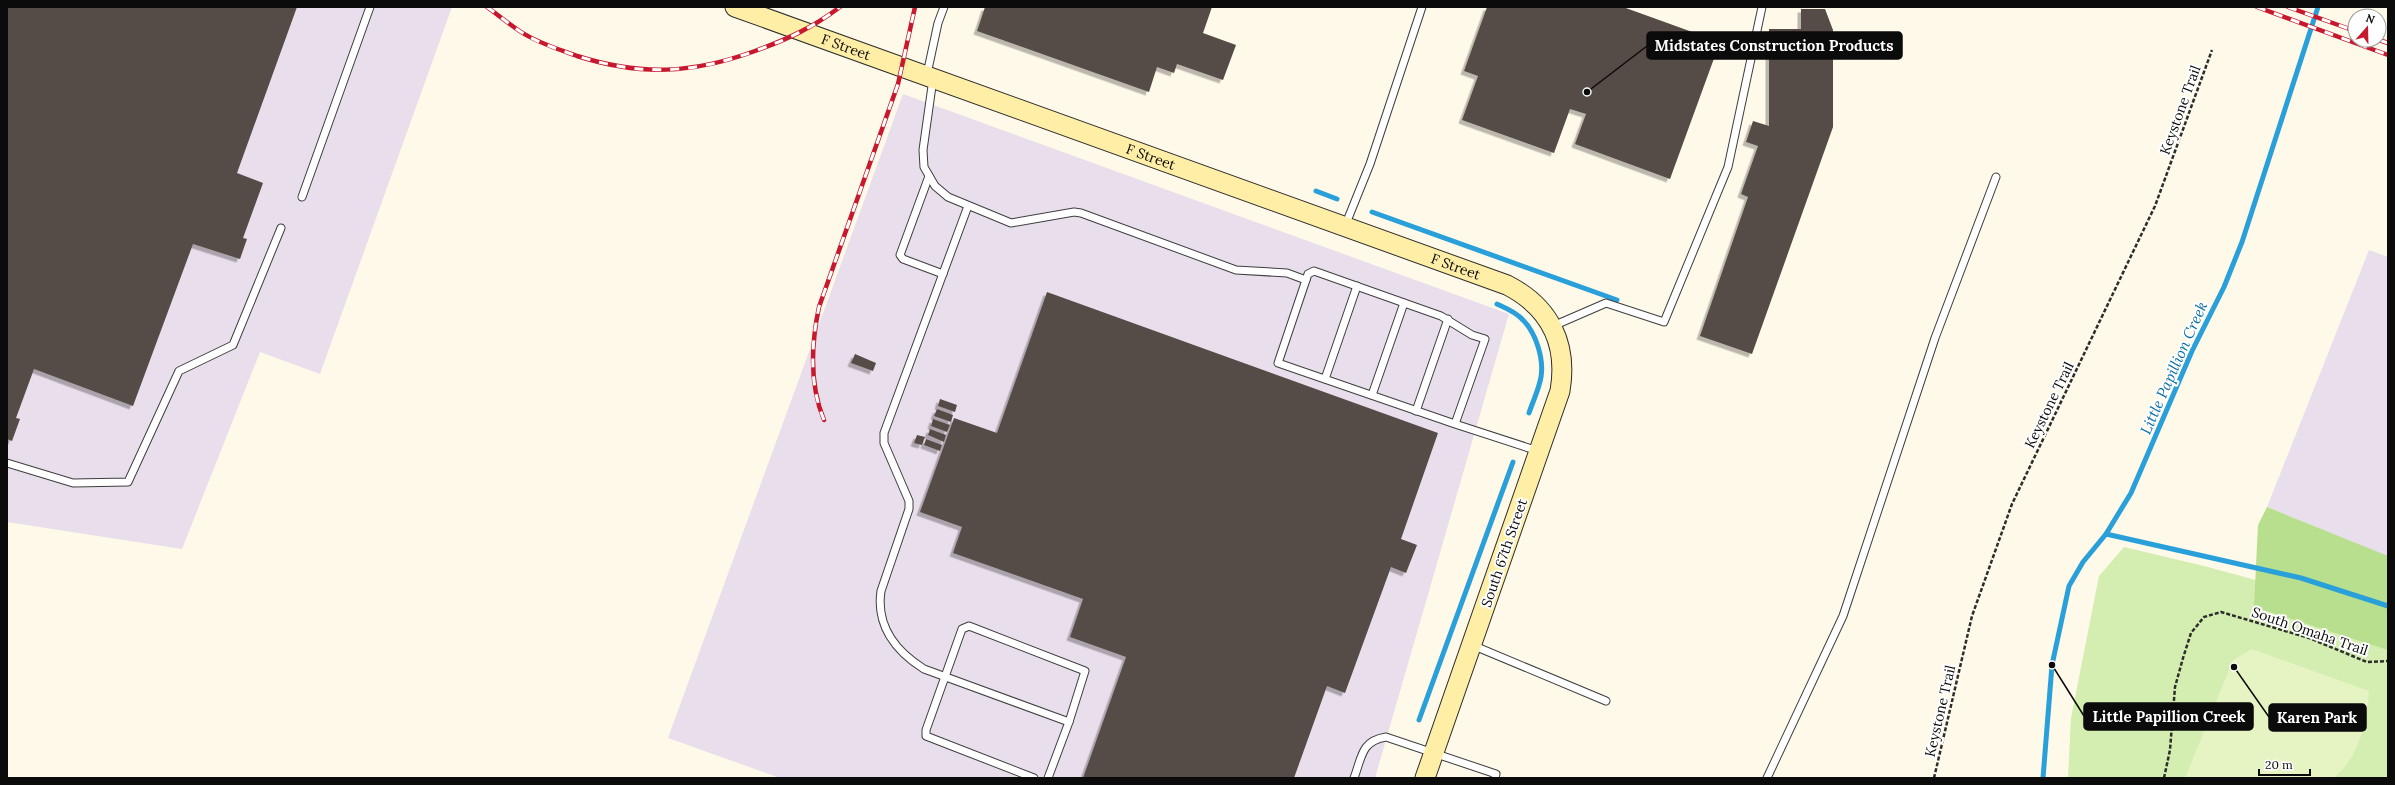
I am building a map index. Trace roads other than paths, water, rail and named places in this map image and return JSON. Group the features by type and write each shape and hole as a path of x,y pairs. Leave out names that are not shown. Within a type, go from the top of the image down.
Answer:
{"street":[{"name":"F Street","path":"739,8 1507,285 1530,299 1553,326"},
{"name":"South 67th Street","path":"1425,778 1560,392 1563,374 1560,351 1553,326"}],"lane":[{"path":"302,197 370,7"},
{"path":"944,7 938,23 930,78 923,150 924,167 935,186 948,197 1011,223 1074,212 1082,213 1236,270 1287,273 1306,280"},
{"path":"1345,227 1368,168 1422,7"},
{"path":"1553,326 1606,303 1664,322 1728,167 1762,7"},
{"path":"929,176 900,255 904,259 943,274"},
{"path":"1767,778 1843,616 1935,338 1996,177"},
{"path":"968,206 884,434 884,443 909,501 909,509 881,591 879,604 882,623 897,646 909,660 924,669 1069,722"},
{"path":"7,463 73,483 128,482 179,371 233,345 281,228"},
{"path":"1456,424 1485,340 1472,335 1448,320 1404,303 1314,271 1308,274 1278,363 1416,411 1540,452"},
{"path":"1325,379 1357,286"},
{"path":"1372,396 1404,303"},
{"path":"1416,411 1448,320"},
{"path":"1034,778 926,736 926,730 944,676 962,629 969,626 1085,671 1069,722 1048,778"},
{"path":"1472,645 1606,701"},
{"path":"1354,778 1365,748 1372,740 1386,737 1496,774 1495,778"}],"waterway":[{"name":"Little Papillion Creek","path":"2043,778 2052,665 2069,586 2083,562 2106,534 2131,493 2192,351 2224,287 2242,242 2318,7"},
{"path":"1316,191 1337,199"},
{"path":"1372,212 1617,300"},
{"path":"1497,304 1514,312 1528,325 1538,347 1542,370 1529,413"},
{"path":"1419,720 1513,462"},
{"path":"2106,534 2301,578 2388,606"}],"railway":[{"path":"487,7 521,32 548,46 577,56 623,67 666,70 710,64 732,59 755,51 799,32 820,21 840,7"},
{"path":"824,420 816,392 813,364 814,336 819,307 898,84 915,7"},
{"path":"2257,7 2388,55"},
{"path":"2288,7 2347,28"}],"place":[{"name":"Midstates Construction Products","path":"1587,92"},
{"name":"Little Papillion Creek","path":"2052,665"},
{"name":"Karen Park","path":"2234,667"}]}
